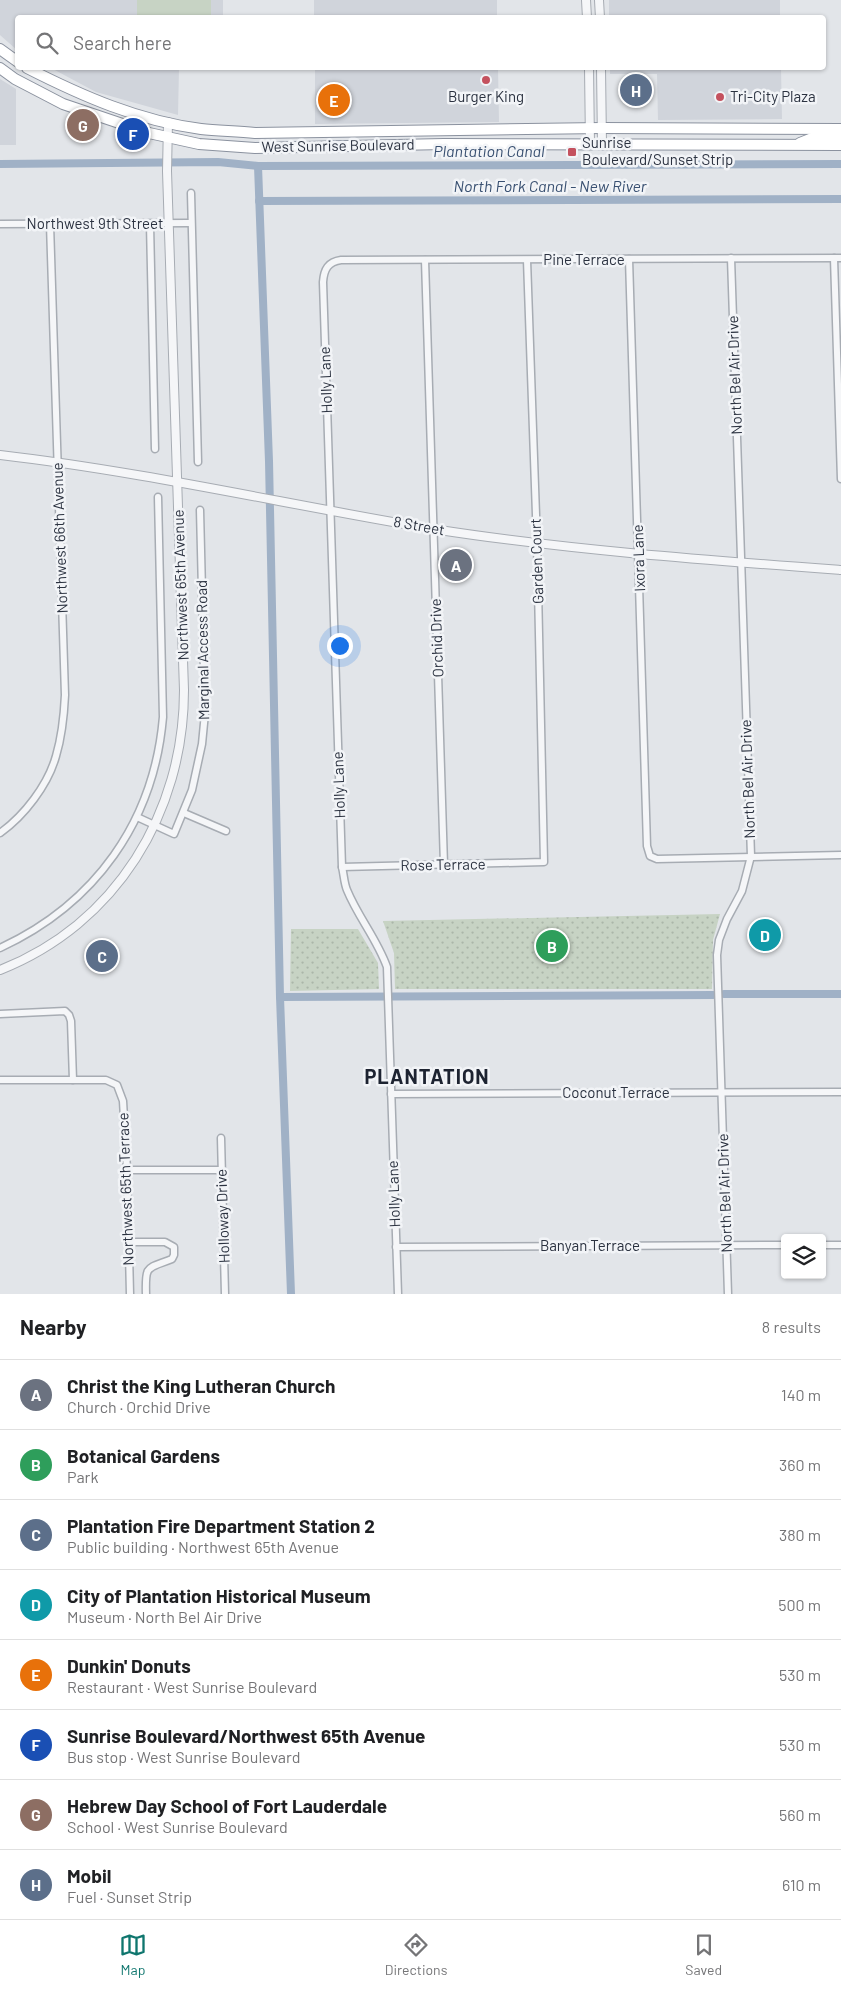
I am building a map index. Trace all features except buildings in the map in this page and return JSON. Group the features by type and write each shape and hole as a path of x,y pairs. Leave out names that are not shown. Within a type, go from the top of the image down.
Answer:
{"highway":[{"path":"0,49 15,60"},
{"name":"West Sunrise Boulevard","path":"0,68 30,87 63,104 166,137 199,144 255,148 590,144 841,145"},
{"name":"West Sunrise Boulevard","path":"31,70 69,89 116,108 168,122 200,128 254,133 602,128 841,129"},
{"path":"30,87 44,83 81,101 94,100"},
{"path":"794,145 815,137 841,137"}],"street":[{"path":"586,0 587,15"},
{"path":"600,0 600,15"},
{"path":"588,70 590,144"},
{"path":"601,70 602,144"},
{"name":"Northwest 65th Avenue","path":"0,970 43,948 70,931 93,911 124,876 164,804 174,775 184,727 178,481 166,137 168,122"},
{"path":"191,193 190,223 198,462"},
{"name":"Northwest 9th Street","path":"0,224 190,223"},
{"name":"Northwest 66th Avenue","path":"0,832 24,810 42,787 56,758 63,723 65,695 50,224"},
{"path":"150,224 156,449"},
{"name":"North Bel Air Drive","path":"728,1294 717,955 719,940 727,919 742,891 750,856 731,258"},
{"path":"837,258 841,479"},
{"name":"Pine Terrace","path":"328,266 332,262 341,260 837,258"},
{"name":"Ixora Lane","path":"629,259 647,846 650,856 657,859 750,856"},
{"name":"Orchid Drive","path":"425,260 444,865"},
{"name":"Garden Court","path":"527,260 544,862"},
{"name":"Holly Lane","path":"328,266 324,273 324,282 342,867 346,888 350,897 380,948 387,966 398,1294"},
{"name":"8 Street","path":"0,455 178,481 433,528 536,543 639,554 841,570"},
{"path":"0,948 45,924 75,900 107,865 137,817 156,764 163,717 158,497"},
{"name":"Marginal Access Road","path":"137,817 174,834 184,814 197,768 205,713 200,510"},
{"path":"184,814 226,831"},
{"path":"750,856 841,855"},
{"name":"Rose Terrace","path":"342,867 544,862"},
{"path":"0,1014 65,1012 69,1015 71,1021 73,1080 0,1080"},
{"name":"Northwest 65th Terrace","path":"73,1080 106,1080 117,1085 123,1101 130,1294"},
{"name":"Coconut Terrace","path":"391,1094 841,1092"},
{"name":"Holloway Drive","path":"221,1138 225,1294"},
{"path":"127,1170 221,1170"},
{"path":"129,1242 166,1242 174,1247 172,1259 157,1263 148,1270 146,1294"},
{"path":"826,1244 841,1244"},
{"name":"Banyan Terrace","path":"396,1247 781,1245"}],"shaded area":[{"path":"0,0 223,0 223,15 15,15 15,48 0,35"},
{"path":"314,0 497,0 497,15 314,15"},
{"path":"609,0 780,0 780,15 609,15"},
{"path":"55,70 179,70 178,115 96,92"},
{"path":"315,70 498,70 499,122 315,124"},
{"name":"Tri-City Plaza","path":"610,70 781,70 782,119 658,120 657,74 610,74"},
{"path":"0,79 16,89 16,145 0,145"}],"green space":[{"path":"137,0 211,0 211,15 137,15"},
{"path":"720,914 713,940 712,989 395,989 394,953 383,921"},
{"path":"291,929 358,929 378,963 379,989 290,991"}],"waterway":[{"name":"Plantation Canal","path":"0,164 218,162 258,166 841,164"},
{"path":"258,166 269,461 280,997 291,1294"},
{"name":"North Fork Canal - New River","path":"259,201 841,199"},
{"path":"724,994 841,994"},
{"path":"280,997 713,995"}],"place":[{"name":"Burger King","path":"486,80"},
{"name":"Mobil","path":"636,90"},
{"name":"Tri-City Plaza","path":"720,97"},
{"name":"Dunkin' Donuts","path":"334,100"},
{"name":"Hebrew Day School of Fort Lauderdale","path":"83,125"},
{"name":"Sunrise Boulevard/Northwest 65th Avenue","path":"133,134"},
{"name":"Sunrise Boulevard/Sunset Strip","path":"572,152"},
{"name":"Christ the King Lutheran Church","path":"456,565"},
{"name":"City of Plantation Historical Museum","path":"765,935"},
{"name":"Botanical Gardens","path":"552,946"},
{"name":"Plantation Fire Department Station 2","path":"102,956"}],"district":[{"name":"PLANTATION","path":"427,1077"}]}
